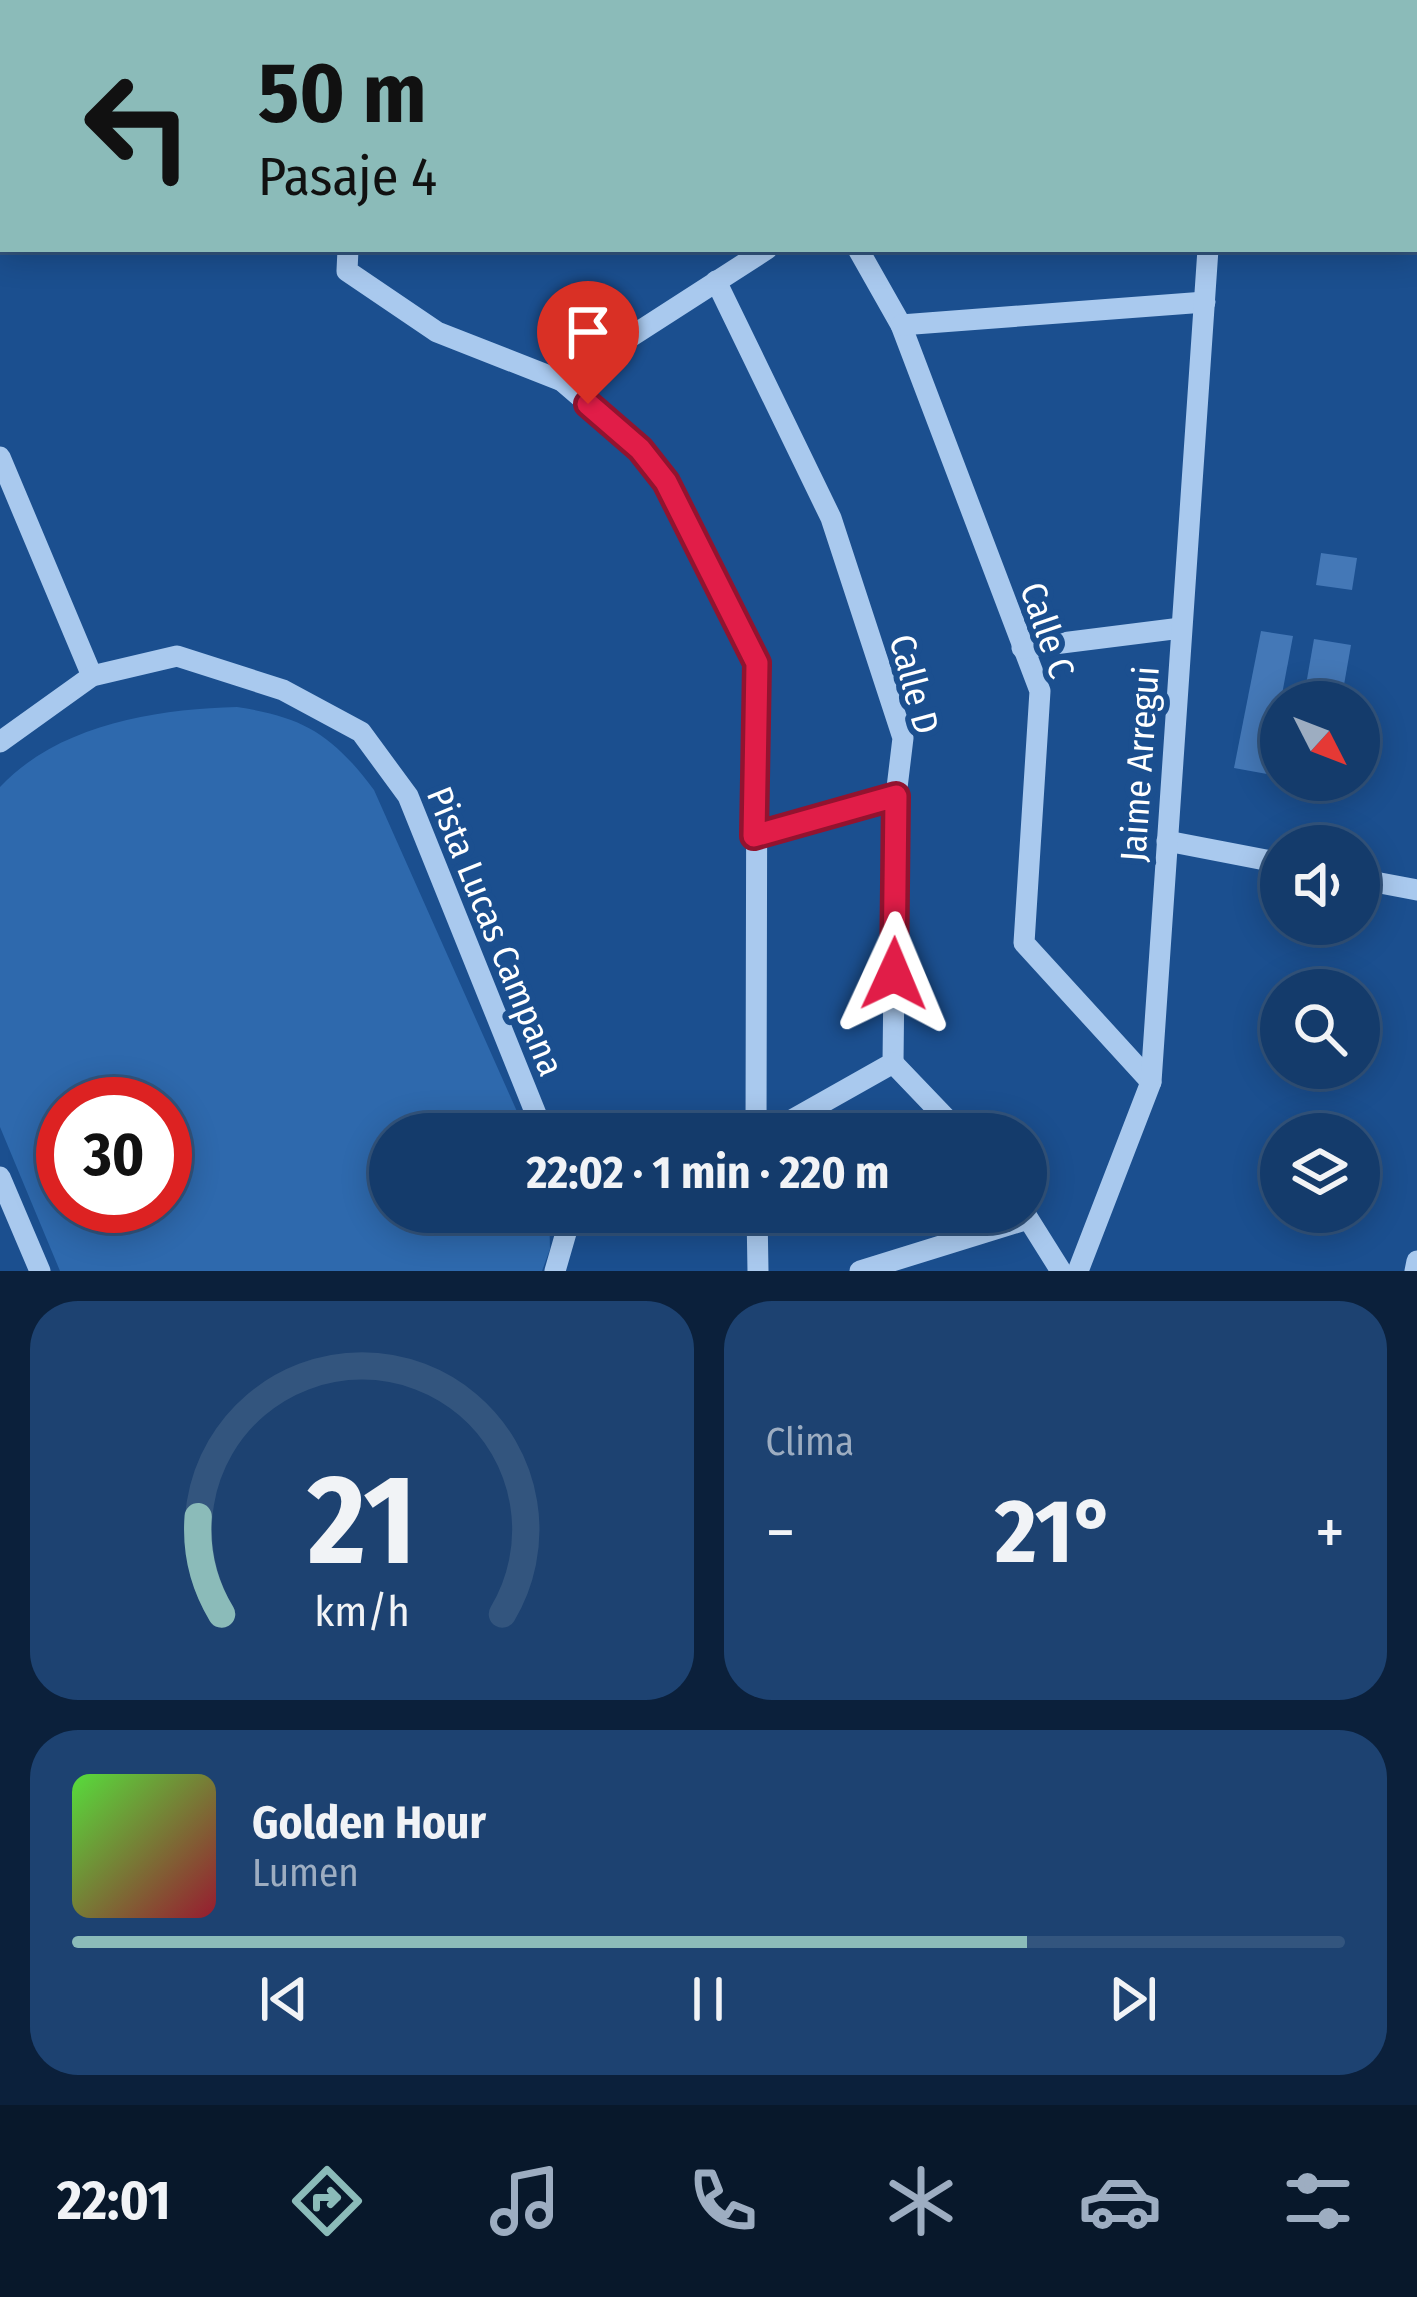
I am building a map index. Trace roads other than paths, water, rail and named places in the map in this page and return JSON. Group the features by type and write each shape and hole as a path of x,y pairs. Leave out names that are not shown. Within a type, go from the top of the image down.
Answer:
{"street":[{"path":"348,252 347,271 437,332 562,381 640,449 666,482 757,663 756,1113"},
{"path":"562,381 762,252"},
{"name":"Calle C","path":"860,252 901,325 1040,691 1024,943 1151,1082"},
{"name":"Jaime Arregui","path":"1078,1271 1151,1082 1208,252"},
{"name":"Calle D","path":"716,281 831,518 903,738 896,796 893,1063"},
{"path":"901,325 1205,302"},
{"path":"0,458 92,676"},
{"path":"1022,648 1181,628"},
{"name":"Pista Lucas Campana","path":"0,742 92,676 177,656 283,690 361,732 408,796 536,1113"},
{"path":"754,836 896,796"},
{"path":"1167,841 1260,859"},
{"path":"1380,883 1417,890"},
{"path":"804,1113 893,1063 941,1113"},
{"path":"0,1177 40,1271"},
{"path":"555,1271 566,1233"},
{"path":"757,1233 758,1271"},
{"path":"860,1271 975,1233"},
{"path":"1037,1233 1060,1271"},
{"path":"1415,1271 1417,1261"}]}
